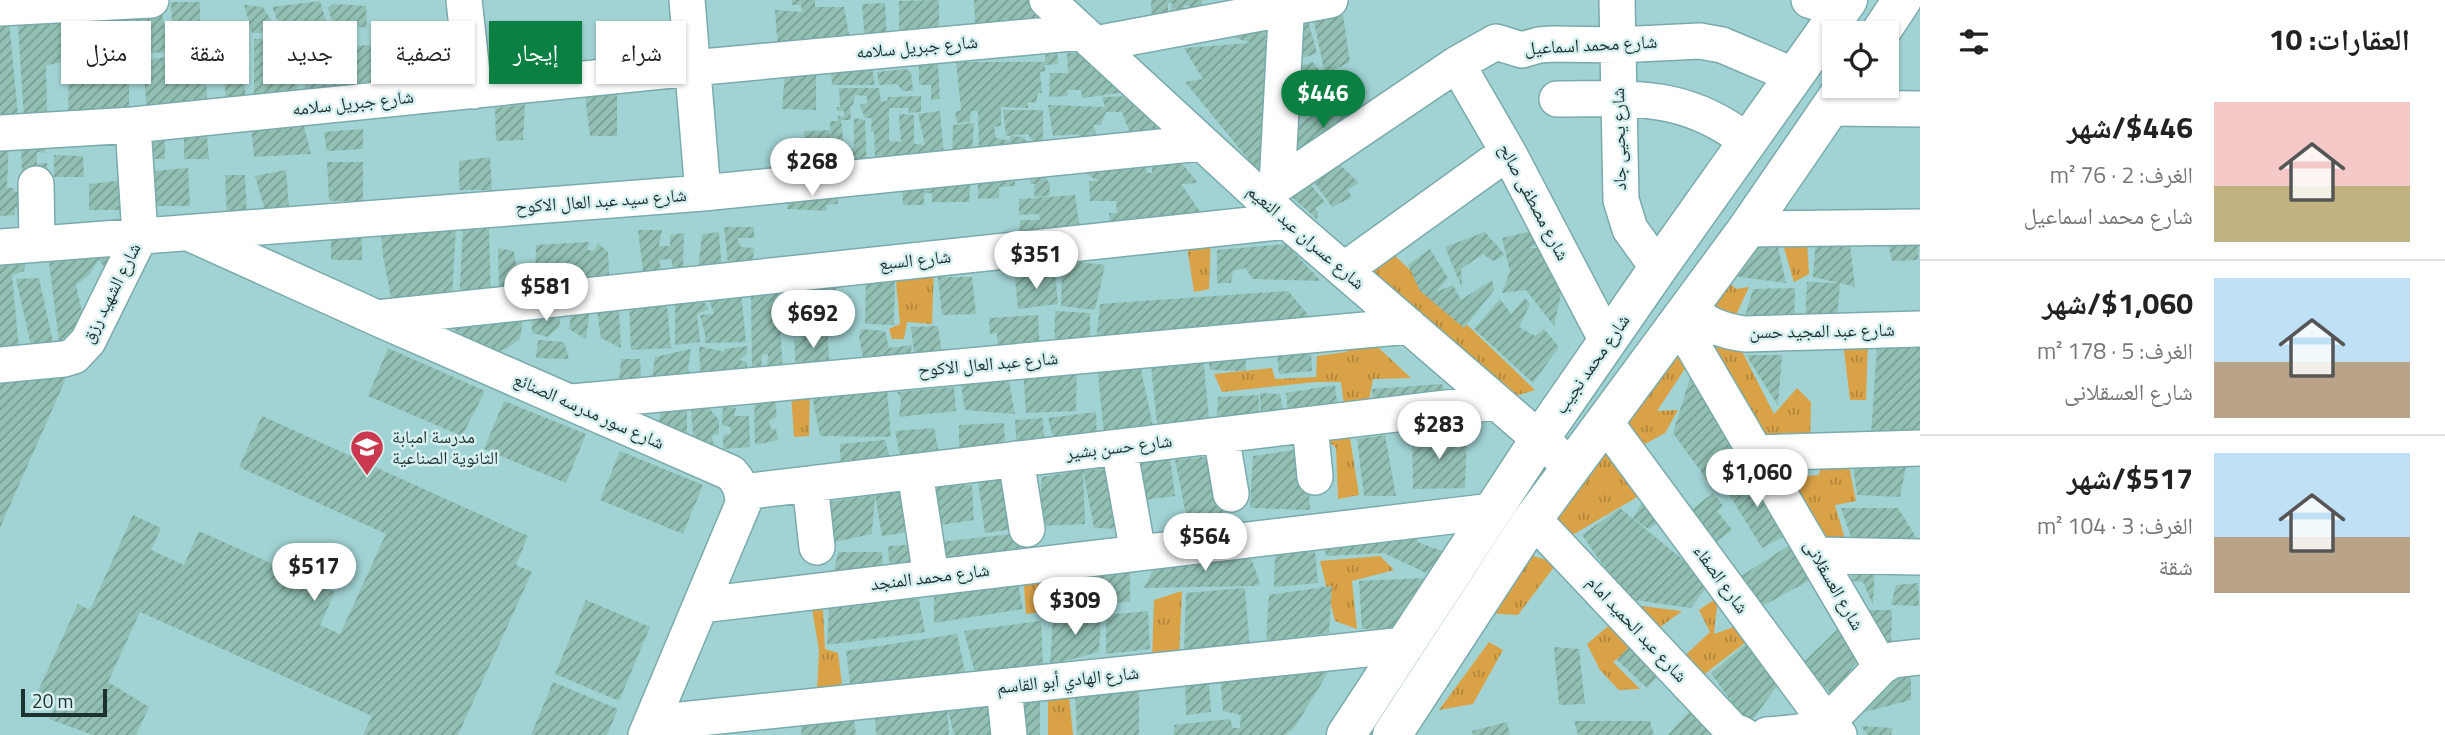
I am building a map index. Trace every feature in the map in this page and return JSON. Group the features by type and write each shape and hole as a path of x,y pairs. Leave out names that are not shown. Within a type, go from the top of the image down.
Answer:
{"main road":[{"name":"شارع محمد نجيب","path":"1346,735 1539,440 1795,76 1833,3"},
{"path":"1392,735 1533,519 1747,229 1837,98"}],"street":[{"path":"0,8 151,0"},
{"path":"464,0 474,91"},
{"path":"687,0 703,193"},
{"name":"شارع عسران عبد النعيم","path":"1047,0 1201,143 1268,191 1287,221 1572,467"},
{"name":"شارع جبريل سلامه","path":"0,133 134,125 692,68 1088,38 1206,11 1330,0"},
{"name":"شارع يحيى جاد","path":"1617,0 1621,200 1630,229 1658,268"},
{"path":"1268,191 1287,4"},
{"name":"شارع محمد اسماعيل","path":"1268,191 1457,64 1496,43 1522,50 1546,44 1617,45 1700,41 1722,45 1795,76"},
{"name":"شارع مصطفى صالح","path":"1457,64 1607,341"},
{"path":"1845,98 1920,109"},
{"path":"1557,99 1643,99 1668,102 1693,109 1731,129 1748,142"},
{"path":"134,125 140,236"},
{"name":"شارع سيد عبد العال الاكوح","path":"0,247 703,193 1201,143"},
{"path":"1344,270 1507,152"},
{"path":"36,184 37,244"},
{"name":"شارع السبع","path":"377,318 1287,221"},
{"path":"1747,229 1920,227"},
{"name":"شارع سور مدرسه الصنائع","path":"187,232 731,473 743,492"},
{"name":"شارع الشهيد رزق","path":"0,365 64,359 82,349 140,236"},
{"name":"شارع عبد المجيد حسن","path":"1684,315 1723,331 1745,334 1920,329"},
{"name":"شارع العسقلانى","path":"1684,315 1757,453 1881,667"},
{"name":"شارع عبد العال الاكوح","path":"568,402 1409,327"},
{"name":"شارع حسن بشير","path":"743,492 1496,402"},
{"name":"شارع الصفاء","path":"1605,422 1833,729"},
{"path":"1310,425 1315,477"},
{"path":"1221,435 1231,494"},
{"path":"1119,447 1138,553"},
{"path":"1757,453 1920,448"},
{"path":"1016,459 1027,529"},
{"path":"915,472 931,578"},
{"path":"810,484 817,547"},
{"path":"649,729 743,504 743,492"},
{"name":"شارع محمد المنجد","path":"701,605 1493,510"},
{"name":"شارع عبد الحميد امام","path":"1533,519 1732,730 1743,735"},
{"path":"1817,555 1920,556"},
{"name":"شارع الهادي أبو القاسم","path":"649,729 733,725 1004,687 1405,645"},
{"path":"1767,735 1833,729 1881,667 1893,660 1920,657"},
{"path":"1004,687 1010,735"}],"green space":[{"path":"1211,234 1209,289 1194,292 1186,240"},
{"path":"1782,241 1807,241 1809,274 1794,282"},
{"path":"1388,249 1535,390 1503,400 1357,273"},
{"path":"934,264 932,324 907,322 904,339 892,339 889,329 900,324 895,271"},
{"path":"1723,276 1736,289 1749,287 1730,328 1774,414 1797,388 1811,402 1810,445 1761,446 1688,323"},
{"path":"1366,336 1411,378 1373,379 1367,411 1345,413 1341,382 1315,382 1222,392 1214,374 1272,368 1275,379 1316,377 1317,356 1346,352"},
{"path":"1679,338 1690,361 1657,411 1678,410 1665,433 1634,450 1614,424"},
{"path":"1868,341 1866,400 1850,400 1843,342"},
{"path":"810,387 809,436 794,437 791,393"},
{"path":"1370,429 1350,438 1359,495 1338,499 1336,448 1317,431"},
{"path":"1606,435 1644,493 1564,540 1545,519"},
{"path":"1822,456 1847,456 1856,501 1835,505 1847,546 1821,545 1782,478 1819,475"},
{"path":"1520,552 1557,563 1518,615 1485,613"},
{"path":"1380,556 1394,570 1352,581 1357,629 1335,621 1320,561"},
{"path":"1043,570 1047,611 1026,614 1023,574"},
{"path":"1182,591 1179,658 1152,659 1154,600"},
{"path":"1718,597 1714,634 1745,623 1755,635 1697,680 1678,662 1710,632 1699,610"},
{"path":"1633,605 1682,611 1613,662 1640,689 1619,690 1600,670 1587,644"},
{"path":"812,609 823,610 825,649 838,653 842,684 817,691 819,650"},
{"path":"1489,642 1503,650 1473,704 1439,710"},
{"path":"1068,686 1073,735 1048,735 1048,688"}],"building":[{"path":"792,0 815,0 815,7 844,7 851,45 778,52 775,10 802,12 801,5 792,5"},
{"path":"939,0 939,40 899,44 899,1"},
{"path":"974,0 1035,0 1070,29 976,39"},
{"path":"1151,0 1202,0 1201,17 1189,6 1171,10 1172,3 1168,3 1168,12 1171,13 1152,27"},
{"path":"320,1 326,21 277,21 272,7"},
{"path":"171,2 200,2 200,21 172,21"},
{"path":"885,3 887,43 865,44 862,4"},
{"path":"333,4 366,6 367,28 357,27 357,21 331,21 328,8"},
{"path":"160,5 165,28 165,52 151,53 151,21 112,21 111,6"},
{"path":"244,5 263,7 272,21 263,21 263,31 252,33"},
{"path":"96,7 95,21 61,21 61,63 46,65 47,115 24,118 17,11"},
{"path":"8,8 18,116 0,118 0,9"},
{"path":"1342,8 1350,62 1325,74 1312,13"},
{"path":"1306,13 1317,53 1287,64"},
{"path":"1268,18 1265,40 1275,39 1262,176 1185,82 1203,79 1184,48 1251,43 1209,29"},
{"path":"254,39 263,39 263,84 297,84 299,98 254,101"},
{"path":"371,45 371,84 409,84 409,90 355,92 357,46"},
{"path":"1057,52 1058,64 1045,65 1045,71 1040,72 1042,93 1038,93 1036,103 1028,102 1028,108 1001,107 1001,126 994,127 996,138 1010,141 1011,136 1023,137 1030,142 1031,155 979,159 978,111 971,111 970,122 957,123 955,112 961,110 956,62 1045,62 1046,53"},
{"path":"1088,52 1134,91 1082,98 1081,90 1067,90 1068,96 1049,97 1050,73 1068,73 1067,53"},
{"path":"165,57 165,84 207,84 207,106 147,114 145,84 151,84 151,59"},
{"path":"1313,62 1325,78 1291,101 1291,93 1308,83 1308,80 1285,88 1286,71"},
{"path":"938,63 940,99 931,100 931,85 919,85 919,64"},
{"path":"872,68 875,85 832,85 831,71"},
{"path":"906,69 911,72 913,91 903,91 897,84 879,85 877,72"},
{"path":"785,71 816,72 816,110 782,109"},
{"path":"69,84 129,84 129,111 68,113"},
{"path":"224,84 245,84 246,98 226,101"},
{"path":"305,84 350,84 351,90 304,94"},
{"path":"839,88 879,88 881,102 887,101 888,97 921,96 921,112 908,113 909,108 889,108 889,141 901,142 899,114 914,115 914,144 925,145 918,114 940,111 944,156 872,171 871,158 875,158 872,118 865,118 860,105 867,103 867,96 855,95 853,105 850,106 851,120 841,120 844,148 854,149 854,118 865,120 867,171 833,172 830,121 838,121 838,116 844,117 844,111 837,111 837,107 840,107"},
{"path":"617,93 617,136 590,136 585,96"},
{"path":"1135,96 1174,142 1135,146 1122,112 1106,112 1101,125 1093,125 1096,133 1084,134 1105,134 1105,150 1079,153 1079,134 1053,136 1048,105 1105,107 1102,97"},
{"path":"1339,97 1355,128 1296,167 1299,124"},
{"path":"525,104 523,140 496,141 495,108"},
{"path":"1003,110 1043,110 1043,144 1034,143 1028,134 1006,136"},
{"path":"303,122 311,154 254,157 251,128"},
{"path":"974,123 972,155 952,157 953,125"},
{"path":"206,127 209,159 184,159 184,131"},
{"path":"165,129 165,159 145,159 141,135"},
{"path":"363,129 363,149 327,151 324,132"},
{"path":"830,130 830,155 805,157 804,131"},
{"path":"45,133 45,153 37,152 37,164 47,163 47,184 22,182 21,134"},
{"path":"0,135 9,135 7,188 14,188 14,192 25,192 24,208 15,208 15,215 0,216"},
{"path":"1171,150 1198,183 1181,184 1205,219 1110,230 1109,213 1117,213 1116,201 1090,201 1089,181 1099,181 1074,167 1144,158 1147,173 1152,173 1152,156"},
{"path":"788,151 795,151 817,166 790,182"},
{"path":"54,155 83,156 84,177 54,177"},
{"path":"490,157 492,190 459,190 459,161"},
{"path":"1334,159 1359,183 1347,190 1352,197 1332,207 1309,175"},
{"path":"327,162 363,162 363,201 329,201"},
{"path":"188,168 190,206 155,206 153,171"},
{"path":"1038,168 1050,184 1049,196 1034,197 1035,184 1031,184 1028,169"},
{"path":"286,170 289,207 265,211 255,176"},
{"path":"1015,170 1015,186 999,187 999,198 978,199 978,172"},
{"path":"1302,174 1325,202 1315,208 1318,212 1317,219 1281,188"},
{"path":"225,175 245,175 247,217 227,218"},
{"path":"971,175 969,202 932,202 932,193 924,194 924,205 903,205 901,177"},
{"path":"126,180 128,210 89,210 89,184"},
{"path":"836,186 838,204 826,205 827,211 787,209 788,187"},
{"path":"1075,195 1080,231 1019,238 1020,220 1040,220 1039,214 1019,215 1019,199"},
{"path":"463,225 489,228 491,306 459,303"},
{"path":"456,227 452,301 392,303 381,234"},
{"path":"724,227 754,227 754,238 737,238 741,247 754,248 752,269 729,274"},
{"path":"638,230 662,230 659,246 670,246 670,235 684,233 683,273 674,273 671,259 659,260 663,278 643,271"},
{"path":"362,231 362,260 331,260 331,232"},
{"path":"1532,231 1547,238 1530,248 1545,248 1562,289 1554,326 1526,290 1502,293 1510,271 1502,238"},
{"path":"719,232 722,272 698,271 702,234"},
{"path":"1485,232 1505,255 1493,261 1483,254 1461,269 1462,288 1445,247"},
{"path":"1849,237 1855,287 1840,283 1837,320 1805,322 1807,282 1839,283 1813,277 1816,239"},
{"path":"1919,237 1918,260 1892,261 1887,239"},
{"path":"1762,238 1776,238 1786,283 1733,276"},
{"path":"589,242 587,250 594,251 598,243 608,252 610,293 535,292 536,245"},
{"path":"1286,244 1321,281 1253,279 1245,268 1233,271 1231,283 1217,283 1217,250"},
{"path":"498,248 514,251 521,296 499,297"},
{"path":"1430,249 1448,278 1436,292 1453,285 1461,300 1492,280 1494,290 1464,328 1420,291 1408,265"},
{"path":"121,250 114,276 98,260 89,275 76,285 85,326 79,341 59,342 49,262 83,252"},
{"path":"1062,260 1105,265 1095,310 1061,306"},
{"path":"26,262 24,271 12,275 19,350 0,351 0,263"},
{"path":"866,271 895,271 894,325 865,324"},
{"path":"1055,273 1058,304 1018,309 1015,278"},
{"path":"938,277 972,277 976,314 942,315"},
{"path":"39,278 54,347 32,350 16,279"},
{"path":"836,283 837,303 804,304 804,318 795,318 794,284"},
{"path":"778,286 783,376 766,379 768,354 762,355 760,380 752,379 751,296"},
{"path":"1795,288 1794,325 1742,326 1753,289"},
{"path":"705,289 741,291 746,342 705,343 700,315 714,314"},
{"path":"1288,291 1310,317 1299,324 1095,349 1100,304"},
{"path":"675,298 701,298 709,309 697,314 700,342 675,345"},
{"path":"1525,298 1530,304 1519,327 1535,336 1544,329 1559,347 1533,383 1474,329 1500,299 1511,314"},
{"path":"629,302 667,305 671,348 631,350"},
{"path":"590,308 586,339 569,329 571,315"},
{"path":"562,309 559,327 548,337 532,333 532,315"},
{"path":"597,310 619,310 621,348 601,338"},
{"path":"1055,311 1090,313 1090,344 1054,351"},
{"path":"1038,315 1040,354 998,356 997,333 990,334 989,318"},
{"path":"523,320 520,339 506,349 490,354 447,325"},
{"path":"827,322 830,374 796,376 794,340 802,340 801,323"},
{"path":"938,326 943,362 915,360 911,327"},
{"path":"861,329 885,331 889,348 912,345 909,365 865,366 859,338"},
{"path":"538,340 564,342 569,359 536,358"},
{"path":"1276,345 1311,349 1312,371 1279,374"},
{"path":"699,346 724,352 724,349 748,346 747,354 739,360 747,362 748,382 701,381"},
{"path":"1245,346 1246,371 1210,370 1206,348"},
{"path":"1877,346 1920,347 1920,433 1871,435"},
{"path":"388,348 485,391 462,436 368,396"},
{"path":"691,349 688,369 694,386 651,386 655,357"},
{"path":"1746,355 1782,355 1778,406"},
{"path":"1203,356 1210,429 1158,433 1151,365"},
{"path":"621,359 640,359 642,391 618,391"},
{"path":"1139,360 1155,436 1105,443 1097,365"},
{"path":"1694,365 1736,456 1707,480 1673,433"},
{"path":"1077,366 1076,411 1026,413 1023,368"},
{"path":"71,367 0,528 0,377"},
{"path":"1009,381 1015,414 965,410 961,385"},
{"path":"1442,384 1448,405 1374,411 1372,389"},
{"path":"1335,385 1339,417 1289,424 1286,393"},
{"path":"954,387 956,411 899,417 901,399 897,392"},
{"path":"887,389 891,437 820,436 813,401 815,393"},
{"path":"1260,393 1280,394 1285,424 1261,425"},
{"path":"1259,395 1258,428 1216,430 1218,397"},
{"path":"754,399 775,399 777,417 769,421 771,429 776,429 778,440 755,445"},
{"path":"504,401 586,434 566,483 484,449"},
{"path":"662,403 687,407 687,444 657,432"},
{"path":"723,407 736,408 734,416 749,416 750,447 723,449 723,435 731,434 730,427 722,425"},
{"path":"691,408 709,408 719,420 719,434 712,436 714,451 694,452"},
{"path":"1096,412 1097,438 1056,448 1048,418"},
{"path":"262,416 528,536 516,565 532,572 458,735 363,735 372,716 140,612 108,682 149,707 136,735 93,735 49,719 57,701 37,693 78,604 90,610 133,515 161,528 151,550 184,565 199,531 335,592 320,625 340,634 386,534 239,467"},
{"path":"1043,418 1045,451 1017,453 1015,420"},
{"path":"1004,423 1005,452 959,457 959,425"},
{"path":"934,428 941,463 902,465 895,431"},
{"path":"1412,432 1467,435 1465,488 1413,489"},
{"path":"1385,435 1396,496 1364,496 1357,439"},
{"path":"885,440 892,466 841,475 840,444"},
{"path":"1307,448 1310,510 1250,508 1253,456"},
{"path":"620,451 703,485 683,534 600,500"},
{"path":"1222,455 1228,513 1186,515 1175,460"},
{"path":"1908,456 1900,497 1857,495 1852,459"},
{"path":"1170,457 1175,496 1135,501 1131,462"},
{"path":"1755,467 1785,536 1762,548 1727,491"},
{"path":"1111,469 1123,529 1094,528 1083,470"},
{"path":"1083,470 1085,524 1038,526 1042,477"},
{"path":"1013,477 1021,528 985,533 978,481"},
{"path":"972,485 974,520 935,526 928,486"},
{"path":"907,490 917,531 882,536 875,495"},
{"path":"1648,493 1668,517 1648,529 1633,518"},
{"path":"1713,493 1723,506 1717,511 1732,530 1706,550 1681,518"},
{"path":"875,495 872,534 830,543 828,502"},
{"path":"1620,508 1710,582 1691,608 1627,599 1582,535"},
{"path":"1841,508 1898,508 1919,542 1856,551"},
{"path":"1423,525 1417,542 1445,552 1426,573 1384,553 1327,556 1319,540"},
{"path":"1021,533 1024,561 944,571 940,542"},
{"path":"923,544 925,574 890,576 888,546"},
{"path":"1790,545 1812,579 1757,609 1736,579"},
{"path":"1315,551 1318,583 1274,587 1275,555"},
{"path":"838,552 882,552 883,575 832,580"},
{"path":"1250,554 1260,584 1254,586 1144,588 1157,562"},
{"path":"1850,562 1875,562 1873,605 1863,582 1852,581"},
{"path":"1130,565 1130,602 1050,605 1050,578"},
{"path":"1016,574 1023,609 934,623 934,597"},
{"path":"1426,578 1395,628 1362,629 1359,581"},
{"path":"1918,583 1919,606 1891,605 1896,585"},
{"path":"1332,586 1329,633 1266,641 1269,595"},
{"path":"1245,588 1250,651 1184,650 1186,593"},
{"path":"918,594 925,632 827,645 829,604"},
{"path":"586,600 650,627 619,701 555,674"},
{"path":"1861,610 1892,610 1891,650"},
{"path":"1148,611 1150,649 1106,654 1106,615"},
{"path":"1053,616 1101,616 1099,652 1050,665"},
{"path":"1041,621 1043,667 975,673 964,631"},
{"path":"1772,622 1799,656 1748,726 1711,673"},
{"path":"1845,622 1864,652 1832,695 1803,663"},
{"path":"1647,628 1676,657 1647,688 1617,660"},
{"path":"957,634 966,676 851,690 846,651"},
{"path":"1554,647 1579,649 1585,704 1559,705"},
{"path":"1338,656 1295,727 1285,735 1174,735 1174,725 1230,719 1233,728 1240,728 1241,715 1223,711 1220,669"},
{"path":"1911,666 1911,700 1842,718"},
{"path":"1208,669 1211,712 1186,715 1185,676"},
{"path":"1139,679 1139,735 1077,735 1075,691"},
{"path":"553,682 618,709 607,735 531,735"},
{"path":"1040,689 1040,735 1016,735 1011,692"},
{"path":"1002,700 1003,735 954,735 947,705"},
{"path":"1698,702 1724,735 1668,735"},
{"path":"947,705 949,735 876,735 875,715"},
{"path":"854,718 856,735 801,735 802,721"},
{"path":"1574,721 1650,721 1654,735 1578,735"},
{"path":"1507,722 1510,735 1473,735 1472,731"},
{"path":"1861,726 1893,728 1891,735 1867,735"}],"place":[{"name":"مدرسة امبابة الثانوية الصناعية","path":"367,477"}]}
